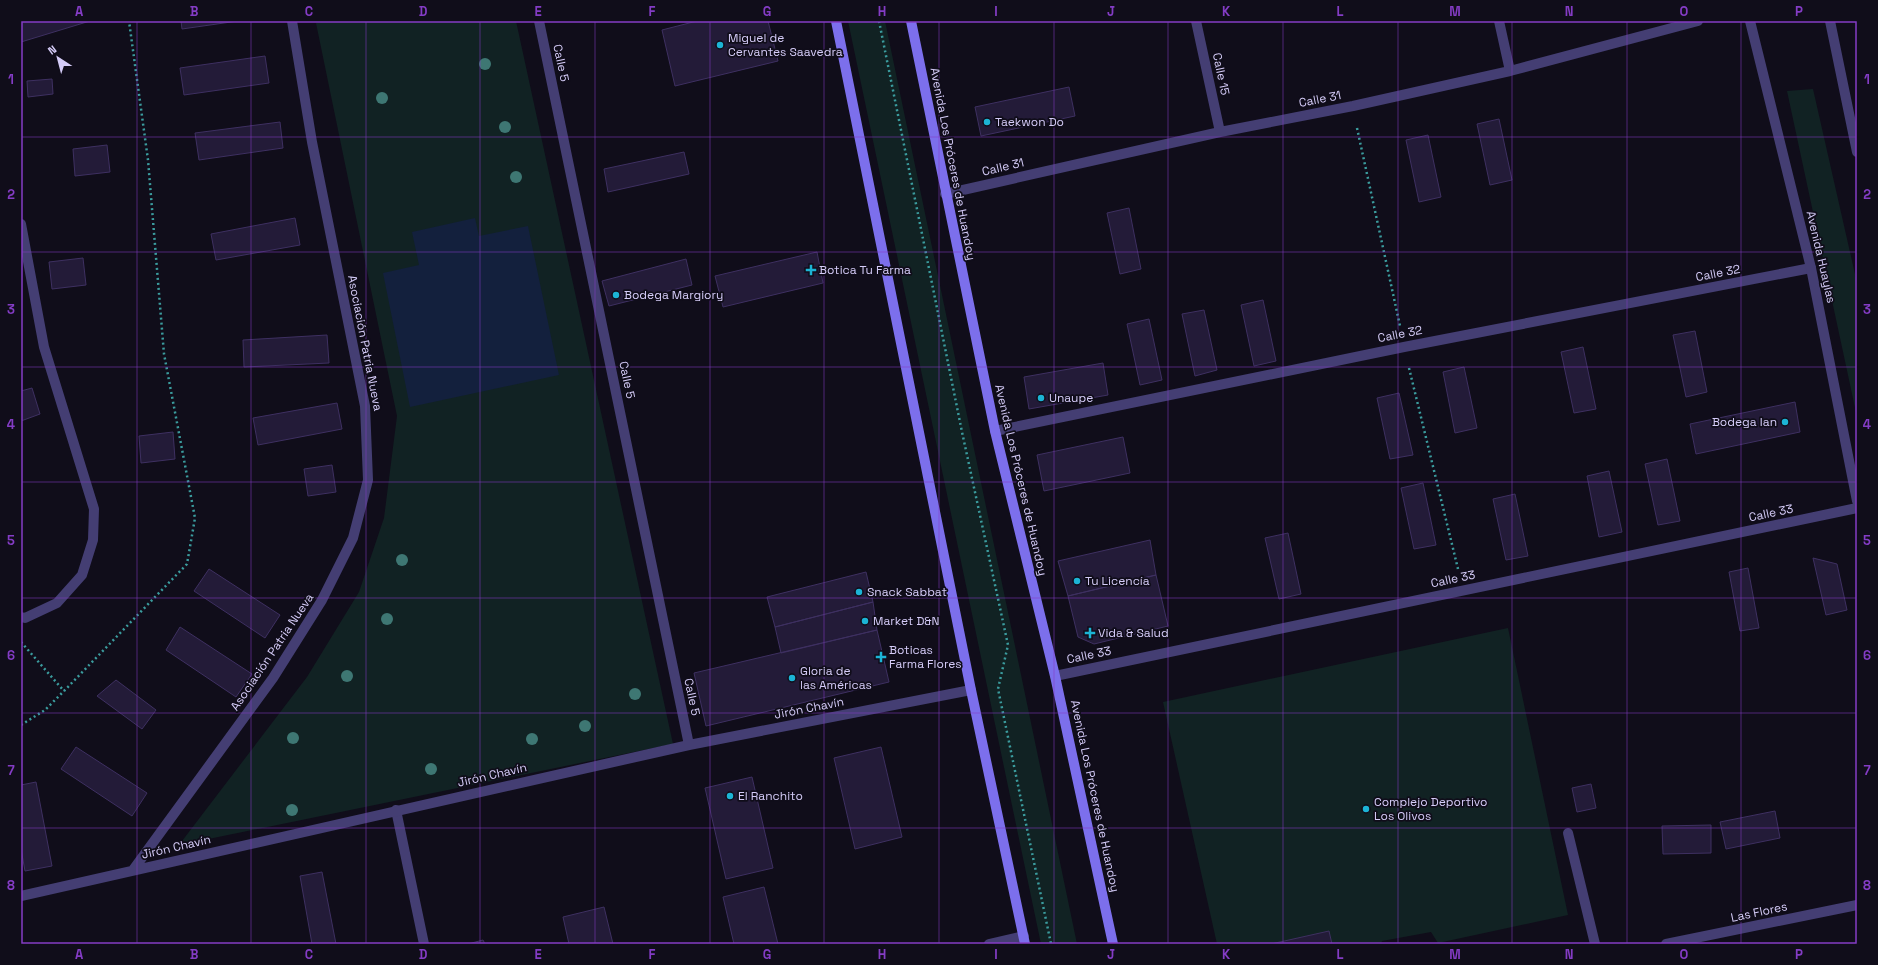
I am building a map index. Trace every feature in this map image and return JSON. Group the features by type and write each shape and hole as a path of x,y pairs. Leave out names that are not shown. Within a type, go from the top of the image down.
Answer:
{"main road":[{"path":"836,21 971,690 1024,940"},
{"name":"Avenida Los Próceres de Huandoy","path":"910,21 995,431 1055,676 1113,944"}],"street":[{"name":"Asociación Patria Nueva","path":"133,870 273,678 322,600 353,538 368,480 365,406 312,142 292,21"},
{"name":"Calle 5","path":"539,21 689,744"},
{"name":"Calle 15","path":"1196,21 1220,132"},
{"path":"1499,21 1510,70"},
{"name":"Calle 31","path":"945,194 1220,132 1353,106 1510,70 1698,21"},
{"name":"Avenida Huaylas","path":"1750,21 1811,268 1857,501"},
{"path":"1830,21 1857,152"},
{"path":"21,224 44,347 94,509 93,540 82,575 57,603 25,618 21,617"},
{"name":"Calle 32","path":"995,431 1404,347 1811,268"},
{"name":"Calle 33","path":"1055,676 1857,508"},
{"name":"Jirón Chavín","path":"21,896 689,744 971,690"},
{"path":"396,810 424,944"},
{"path":"1568,832 1595,944"},
{"name":"Las Flores","path":"1666,944 1857,905"},
{"path":"989,944 1024,940"}],"path":[{"path":"21,725 44,710 64,691 187,564 196,518 164,354 148,160 129,21"},
{"path":"878,21 962,432 1008,645 998,690 1050,944"},
{"path":"21,642 64,691"}],"shaded area":[{"path":"327,21 516,21 673,744 179,845 307,677 359,592 384,518 397,416 316,23"},
{"path":"848,21 885,21 1077,944 1041,944"},
{"path":"1813,89 1857,283 1857,417 1787,91"},
{"name":"Complejo Deportivo Los Olivos","path":"1508,628 1568,915 1438,943 1431,932 1382,941 1381,944 1217,944 1163,702"}],"water":[{"path":"475,218 479,236 528,226 559,375 410,407 383,273 419,265 412,232"}],"building":[{"path":"21,21 90,21 21,42"},
{"path":"181,21 238,21 182,29"},
{"name":"Miguel de Cervantes Saavedra","path":"697,21 768,21 778,61 675,86 662,30"},
{"path":"265,56 269,83 184,95 180,68"},
{"path":"52,79 53,94 28,97 27,81"},
{"path":"1069,87 1075,116 981,136 975,107"},
{"path":"1499,119 1512,180 1490,185 1477,124"},
{"path":"280,122 283,148 199,160 195,133"},
{"path":"1428,135 1441,197 1419,202 1406,140"},
{"path":"107,145 110,172 75,176 73,149"},
{"path":"684,152 689,174 608,192 604,169"},
{"path":"1129,208 1141,269 1120,274 1107,213"},
{"path":"295,218 300,245 216,260 211,234"},
{"path":"817,252 823,283 723,307 715,276"},
{"path":"83,258 86,285 52,289 49,262"},
{"path":"686,259 692,285 609,306 602,281"},
{"path":"1263,300 1276,361 1254,366 1241,305"},
{"path":"1204,310 1217,370 1195,376 1182,314"},
{"path":"1149,319 1162,380 1140,385 1127,324"},
{"path":"1695,331 1707,392 1686,397 1673,335"},
{"path":"327,335 329,363 244,367 243,340"},
{"path":"1583,347 1596,409 1574,413 1561,352"},
{"path":"1103,363 1108,395 1029,409 1024,377"},
{"path":"1464,367 1477,428 1455,433 1443,372"},
{"path":"32,388 40,414 21,421 21,391"},
{"path":"1399,393 1413,455 1390,459 1377,398"},
{"path":"1795,402 1800,432 1696,454 1690,424"},
{"path":"337,403 342,429 258,445 253,418"},
{"path":"173,432 175,459 141,463 139,436"},
{"path":"1123,437 1130,473 1044,491 1037,455"},
{"path":"1667,459 1680,521 1658,525 1645,464"},
{"path":"332,465 336,492 308,496 304,469"},
{"path":"1609,471 1622,532 1599,537 1587,476"},
{"path":"1423,483 1436,545 1414,549 1401,488"},
{"path":"1515,494 1528,556 1506,560 1493,499"},
{"path":"1288,533 1301,594 1279,599 1265,538"},
{"path":"1150,540 1156,575 1068,596 1058,561"},
{"path":"1813,558 1837,564 1847,610 1826,615"},
{"path":"1748,568 1759,628 1740,631 1729,572"},
{"path":"209,569 280,615 265,638 194,591"},
{"path":"866,572 873,602 775,627 767,597"},
{"path":"1156,575 1168,626 1094,644 1078,637 1068,596"},
{"path":"873,602 877,630 781,653 775,627"},
{"path":"180,627 252,674 236,697 166,650"},
{"name":"Gloria de las Américas","path":"877,630 889,682 706,726 694,673"},
{"path":"116,680 156,710 142,729 97,696"},
{"path":"76,747 147,793 132,816 61,769"},
{"path":"881,747 902,837 855,849 834,758"},
{"path":"752,777 773,868 726,879 705,788"},
{"path":"36,782 52,866 25,871 21,849 21,785"},
{"path":"1591,784 1596,808 1577,812 1572,788"},
{"path":"1775,811 1780,838 1726,849 1720,822"},
{"path":"1711,825 1711,853 1663,854 1662,826"},
{"path":"322,872 336,944 312,944 300,876"},
{"path":"764,887 778,944 734,944 723,897"},
{"path":"604,907 613,944 569,944 563,917"},
{"path":"1329,931 1332,944 1271,944"},
{"path":"483,940 485,944 468,944"}],"place":[{"name":"Miguel de Cervantes Saavedra","path":"720,45"},
{"name":"Taekwon Do","path":"987,122"},
{"name":"Botica Tu Farma","path":"811,270"},
{"name":"Bodega Margiory","path":"616,295"},
{"name":"Unaupe","path":"1041,398"},
{"name":"Bodega Ian","path":"1785,422"},
{"name":"Tu Licencía","path":"1077,581"},
{"name":"Snack Sabbat","path":"859,592"},
{"name":"Market D&N","path":"865,621"},
{"name":"Vida & Salud","path":"1090,633"},
{"name":"Boticas Farma Flores","path":"881,657"},
{"name":"Gloria de las Américas","path":"792,678"},
{"name":"El Ranchito","path":"730,796"},
{"name":"Complejo Deportivo Los Olivos","path":"1366,809"}]}
